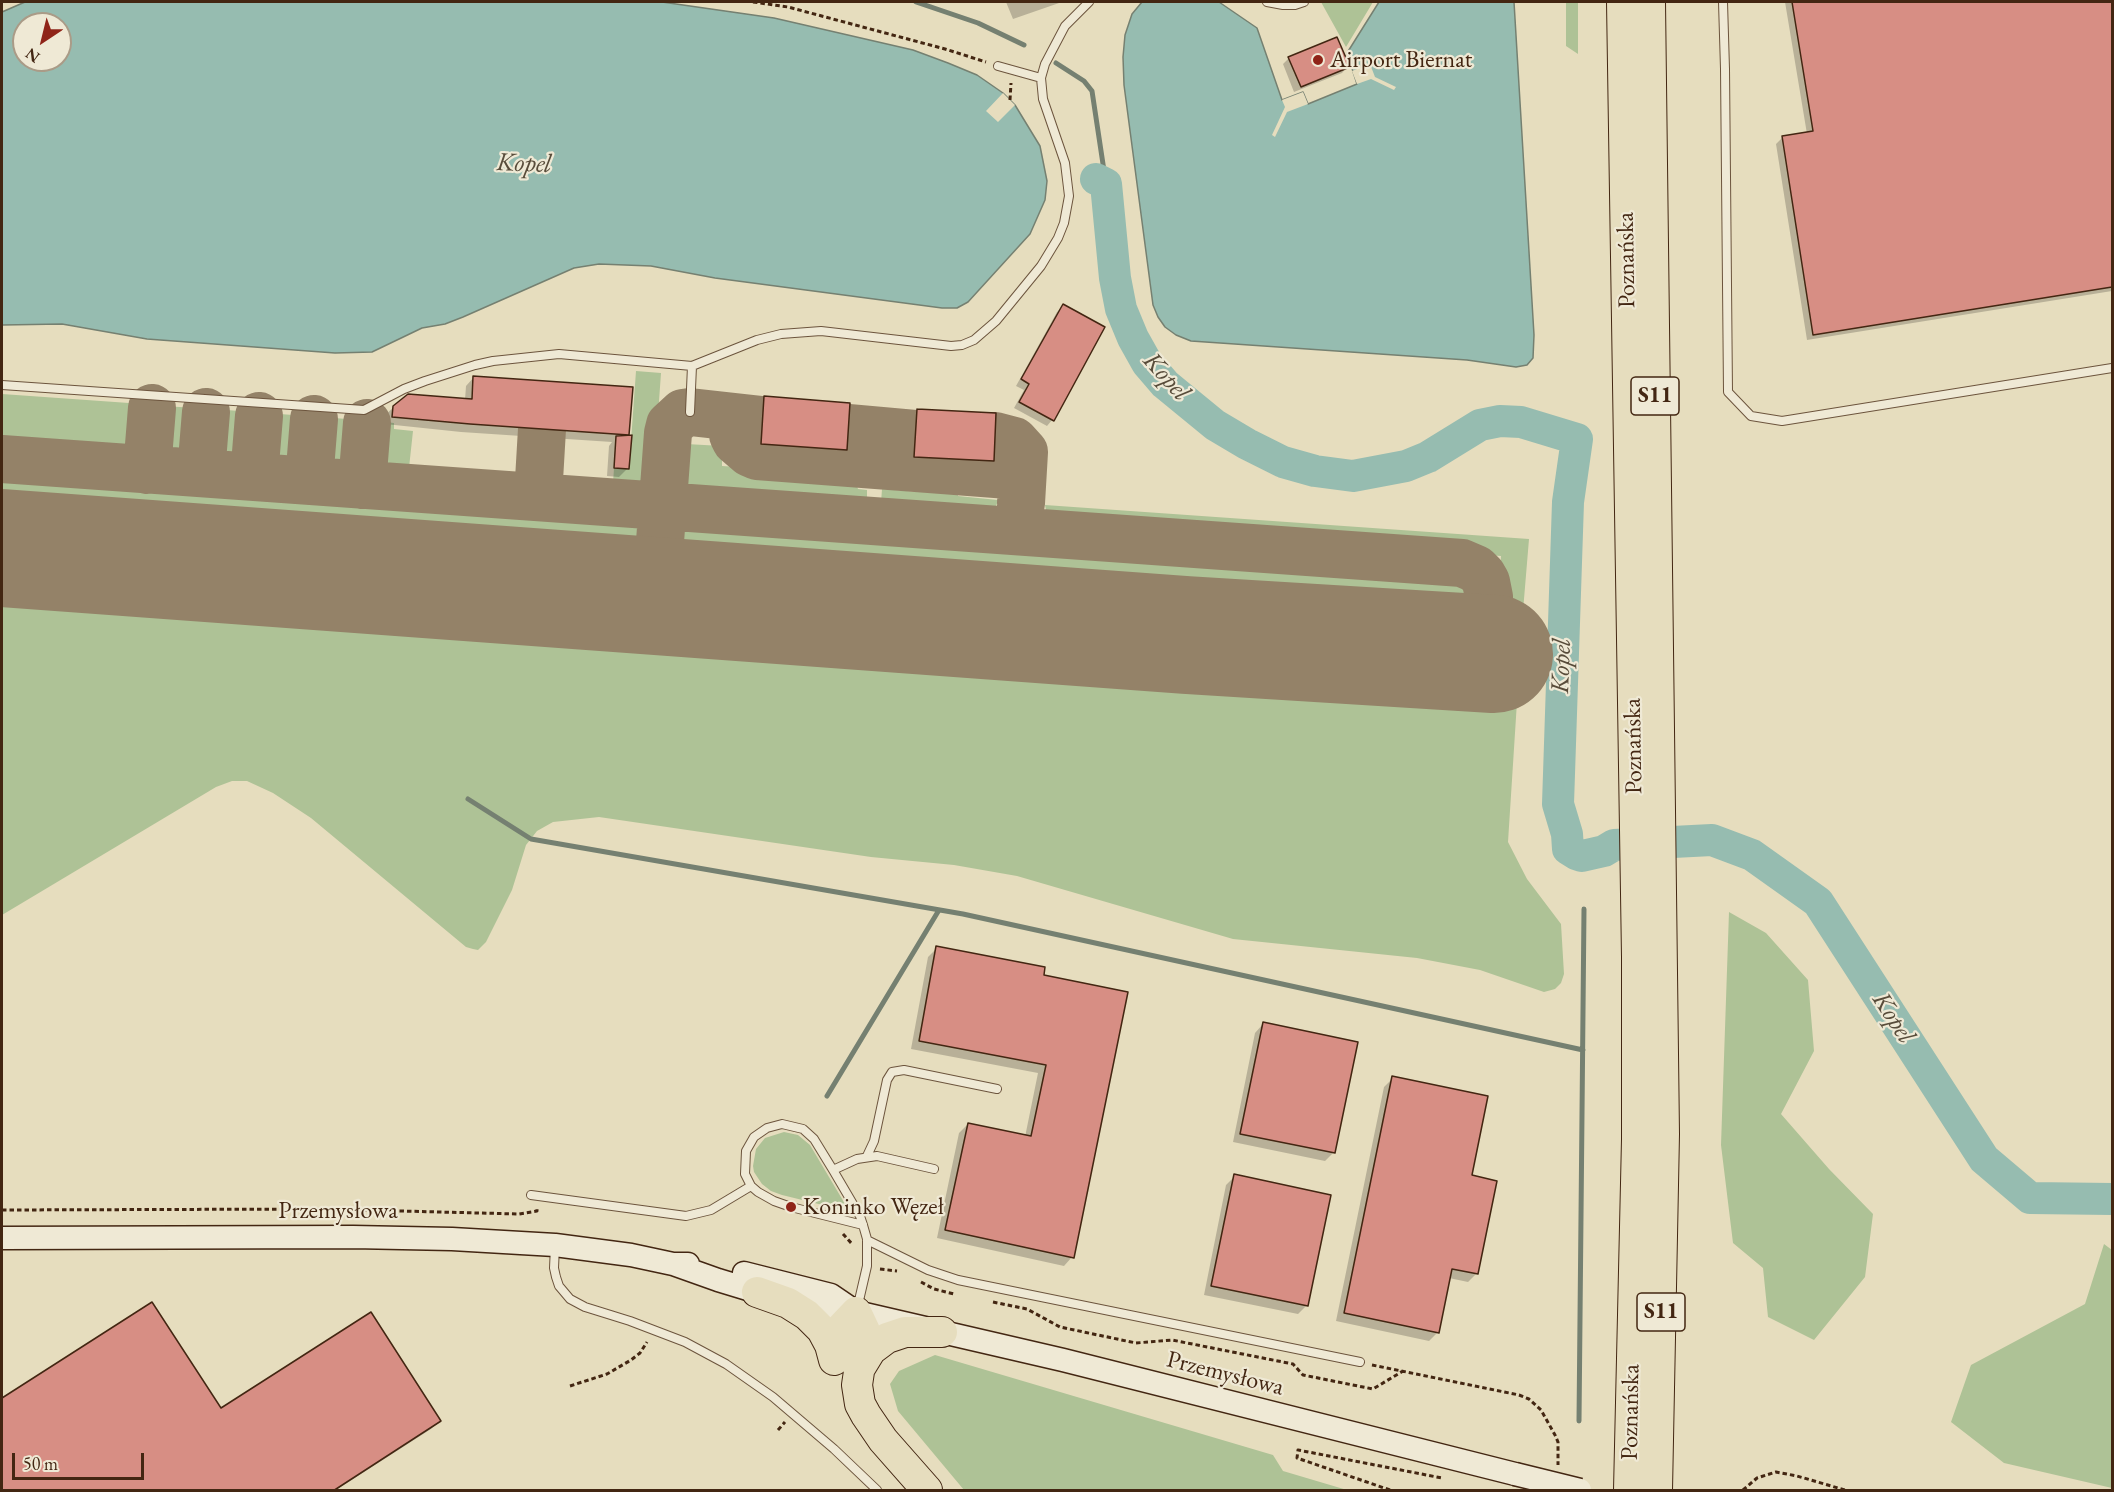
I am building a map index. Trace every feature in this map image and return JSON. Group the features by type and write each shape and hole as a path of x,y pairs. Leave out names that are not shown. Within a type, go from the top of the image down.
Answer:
{"highway":[{"name":"Poznańska","path":"1622,2 1649,874 1664,1134 1657,1491"},
{"name":"Poznańska","path":"1647,789 1650,2"},
{"name":"Poznańska","path":"1629,1491 1637,1139 1649,874"},
{"path":"757,1292 788,1303 807,1315 822,1330 847,1363 857,1385 860,1404 866,1415 883,1440 927,1491"},
{"path":"847,1363 865,1331 856,1312"},
{"path":"847,1363 887,1338 905,1332 942,1332"}],"street":[{"name":"Przemysłowa","path":"2,1238 353,1237 452,1239 555,1245 604,1251 673,1264 706,1265 824,1293 840,1300 856,1312"},
{"name":"Przemysłowa","path":"673,1264 718,1281 820,1311 856,1312 1063,1360 1580,1491"}],"lane":[{"path":"2,385 364,410 425,381 493,361 559,354 692,366 757,340 800,332 840,332 951,346 962,345 974,340 985,331 1017,297 1046,259 1058,238 1068,209 1068,182 1065,163 1043,99 1041,78 1045,64 1061,32 1074,15 1089,2"},
{"path":"1267,2 1295,5 1304,2"},
{"path":"1723,2 1728,392 1751,416 1782,421 2112,368"},
{"path":"998,66 1041,78"},
{"path":"690,412 692,366"},
{"path":"867,1156 874,1141 887,1080 892,1072 904,1070 997,1089"},
{"path":"856,1312 867,1266 867,1240 863,1225 833,1170 814,1139 803,1129 790,1125 775,1126 767,1128 754,1137 746,1151 745,1174 751,1186 774,1201 863,1225"},
{"path":"833,1170 867,1156 882,1157 934,1169"},
{"path":"536,1195 686,1215 711,1210 751,1186"},
{"path":"867,1240 928,1270 958,1280 1360,1362"},
{"path":"555,1245 556,1277 559,1286 570,1299 585,1307 653,1329 706,1352 748,1377 834,1449 877,1491"}],"path":[{"path":"753,2 788,8 945,49 998,66"},
{"path":"2,1210 330,1209 519,1214 537,1211 536,1195"},
{"path":"878,1269 891,1269 904,1273"},
{"path":"914,1279 934,1290 957,1294"},
{"path":"992,1302 1027,1309 1060,1327 1136,1342 1172,1340 1184,1342 1293,1364 1303,1375 1373,1389 1403,1371"},
{"path":"570,1386 607,1374 631,1360 640,1353 653,1329"},
{"path":"1360,1362 1529,1399 1541,1410 1558,1442 1558,1471"},
{"path":"1390,1491 1297,1458 1298,1450 1448,1479"},
{"path":"1743,1491 1757,1478 1776,1472 1845,1491"}],"green space":[{"path":"1321,2 1373,2 1346,47"},
{"path":"1566,2 1578,2 1578,54 1566,46"},
{"path":"636,371 661,373 654,471 648,471 654,476 653,487 644,494 621,492 613,483 614,468 629,469"},
{"path":"2,394 143,404 139,454 133,458 2,449"},
{"path":"161,406 198,408 194,458 189,462 162,460 157,455"},
{"path":"215,409 251,412 247,461 242,466 216,465 211,458"},
{"path":"268,413 305,416 302,465 296,469 270,468 265,463"},
{"path":"322,417 359,420 354,469 350,473 323,472 318,466"},
{"path":"376,421 394,423 394,429 413,431 408,477 377,475 372,470"},
{"path":"686,444 722,446 722,466 832,473 832,485 857,486 858,489 867,490 867,501 858,509 681,497 675,489 676,451"},
{"path":"2,470 643,515 650,524 648,560 636,571 2,525"},
{"path":"920,480 1002,487 1000,494 958,491 958,496 998,500 992,520 887,512 881,503 882,489 919,492"},
{"path":"1045,505 1529,539 1521,635 1497,619 1501,556 1049,524"},
{"path":"680,518 1459,574 1470,582 1478,594 1476,618 1462,630 680,573 669,561 672,525"},
{"path":"2,574 1518,686 1508,842 1527,879 1561,924 1564,974 1561,983 1555,989 1544,992 1480,970 1417,958 1233,939 1017,876 954,865 871,857 599,817 553,822 537,831 526,845 512,890 486,942 478,950 466,947 311,818 273,793 247,781 232,781 216,787 2,915"},
{"path":"1729,912 1766,933 1808,980 1814,1051 1781,1114 1829,1169 1873,1214 1865,1277 1814,1340 1768,1317 1763,1268 1733,1243 1721,1145"},
{"path":"784,1132 798,1135 810,1145 848,1209 843,1210 782,1195 762,1184 754,1172 756,1149 765,1138"},
{"path":"2104,1244 2112,1250 2112,1488 2004,1463 1951,1422 1971,1365 2085,1304"},
{"path":"935,1355 1273,1455 1283,1471 1347,1490 964,1490 898,1411 890,1384 899,1371"}],"water":[{"path":"25,2 662,2 774,18 913,50 977,75 1003,93 1015,105 1040,146 1047,181 1045,200 1030,234 968,302 957,308 942,308 715,278 651,266 599,264 574,268 463,317 445,324 422,328 372,352 335,353 147,339 62,324 2,325 2,12"},
{"path":"1142,2 1219,2 1257,28 1282,100 1303,92 1308,104 1357,84 1347,53 1379,2 1514,2 1534,335 1533,358 1527,365 1516,367 1467,360 1191,341 1176,335 1165,327 1153,305 1124,85 1125,35 1132,14"}],"pier":[{"path":"1370,64 1375,77 1396,87 1394,90 1371,79 1357,84 1352,71"},
{"path":"1303,92 1308,104 1287,112 1275,137 1272,135 1285,107 1282,100"},
{"path":"1003,93 1015,105 998,122 986,111"}],"building":[{"path":"1792,2 2112,2 2112,287 1813,335 1782,136 1813,131"},
{"path":"1337,37 1350,67 1301,87 1288,57"},
{"path":"1063,304 1105,327 1054,421 1019,402 1029,384 1021,379"},
{"path":"473,376 633,387 629,435 392,417 393,406 408,394 472,399"},
{"path":"764,396 850,403 847,450 761,444"},
{"path":"917,409 996,413 994,461 914,457"},
{"path":"632,435 629,469 614,468 616,436"},
{"path":"936,946 1045,967 1044,975 1128,992 1074,1258 945,1230 968,1123 1031,1136 1046,1065 919,1041"},
{"path":"1263,1022 1358,1042 1335,1153 1240,1134"},
{"path":"1392,1076 1488,1096 1472,1175 1497,1181 1478,1274 1452,1269 1439,1333 1344,1313"},
{"path":"1234,1174 1331,1195 1308,1306 1211,1286"},
{"path":"152,1302 221,1408 371,1312 441,1421 333,1491 2,1491 2,1398"}],"waterway":[{"path":"916,2 978,23 1024,45"},
{"path":"1056,63 1084,81 1092,91 1106,184"},
{"name":"Kopel","path":"1096,179 1106,184 1115,278 1121,309 1147,363 1165,384 1215,425 1247,444 1283,462 1315,471 1353,476 1406,466 1428,457 1480,425 1500,421 1521,422 1577,439 1568,502 1558,804 1567,834 1568,849 1582,856 1604,851 1614,845 1712,840 1752,855 1818,902 1984,1159 2030,1198 2112,1199"},
{"path":"468,799 531,839 963,914 1583,1050"},
{"path":"1579,1421 1584,909"},
{"path":"827,1096 939,910"}],"taxiway":[{"path":"147,470 152,408"},
{"path":"201,473 206,412"},
{"path":"656,596 670,425 683,413 690,412 762,420"},
{"path":"254,477 259,416"},
{"path":"732,417 733,435 736,441 757,456 1022,476"},
{"path":"309,481 314,419"},
{"path":"362,485 367,423"},
{"path":"848,428 915,434"},
{"path":"538,497 542,429"},
{"path":"995,436 1014,441 1024,452 1021,503"},
{"path":"2,459 1462,563 1476,569 1482,575 1489,597 1485,636 1475,648 1456,652"}],"runway":[{"path":"2,548 1186,635 1494,654"}],"place":[{"name":"Airport Biernat","path":"1318,60"},
{"name":"Koninko Węzeł","path":"791,1207"}]}
